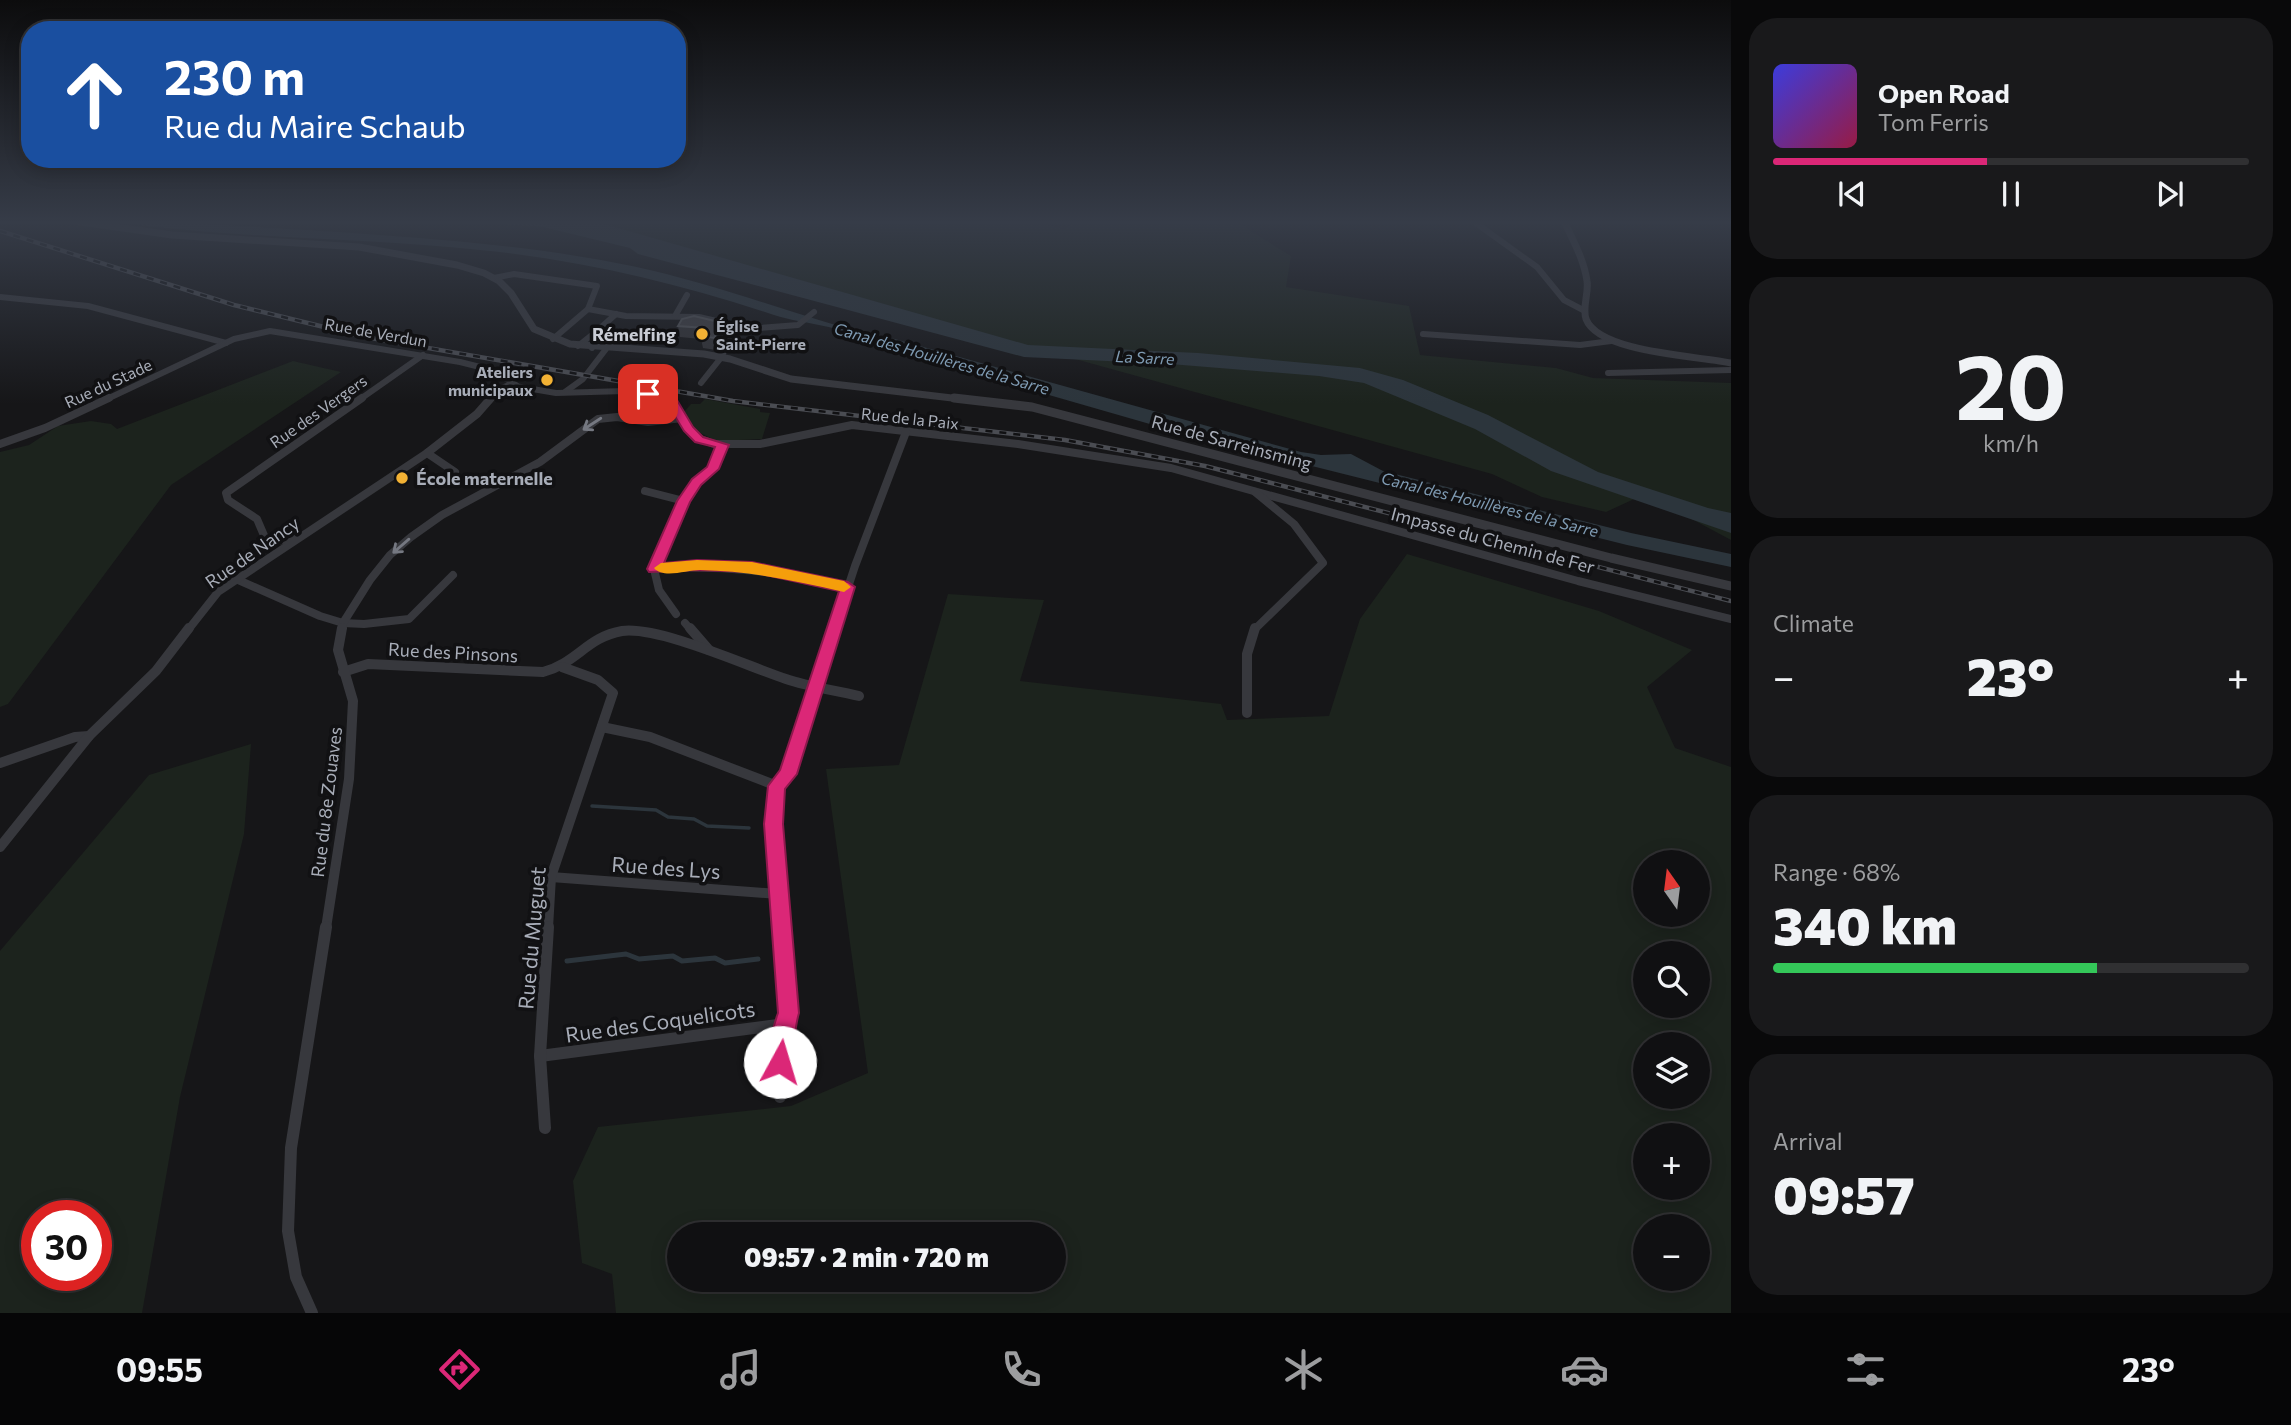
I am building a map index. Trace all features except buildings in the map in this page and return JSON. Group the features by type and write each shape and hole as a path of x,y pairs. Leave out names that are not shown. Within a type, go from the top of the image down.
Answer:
{"street":[{"path":"499,282 511,293 531,326 553,339 588,309 597,286 583,282"},
{"path":"1549,282 1564,300 1585,311"},
{"path":"1587,282 1585,311 1591,329 1611,341"},
{"path":"675,316 687,295"},
{"path":"0,297 88,306 226,343"},
{"path":"588,309 616,314 715,320 727,323 735,330 800,324 813,313"},
{"path":"578,346 616,314"},
{"path":"592,348 598,330"},
{"path":"701,383 735,330"},
{"name":"Rue de Verdun","path":"226,343 248,334 276,331 472,365 501,375 516,385"},
{"path":"1423,334 1580,345 1611,341 1731,363"},
{"name":"Rue de Sarreinsming","path":"553,339 592,348 720,356 791,379 994,401 1048,410 1611,558 1731,586"},
{"name":"Rue du Stade","path":"0,444 45,428 226,343"},
{"path":"564,393 580,382 598,363 606,349"},
{"name":"Rue des Vergers","path":"301,536 274,542 266,540 257,519 226,498 230,490 423,355"},
{"path":"1608,373 1731,370"},
{"path":"501,375 505,386"},
{"path":"579,392 580,382"},
{"name":"Rue de la Paix","path":"505,386 516,385 564,393 625,391 664,398 673,403 699,440 722,445 760,444 845,425 1018,444 1141,462 1248,488"},
{"name":"Rue de Nancy","path":"0,847 89,736 156,671 208,601 249,570 427,453 477,414 497,391 505,386"},
{"name":"Rue du 8e Zouaves","path":"312,1313 296,1277 288,1231 291,1148 349,779 353,701 338,650 344,620 390,555 411,537 442,515 540,462 598,419 617,417 648,422 682,418"},
{"path":"780,1097 779,1082 788,1013 774,824 776,786 788,774 848,587 906,432"},
{"path":"676,614 659,590 654,569 684,501 697,482 713,469 722,445"},
{"path":"427,453 455,472"},
{"path":"1247,713 1250,636 1270,613 1314,577 1323,563 1316,549 1294,526 1266,499 1248,488"},
{"name":"Impasse du Chemin de Fer","path":"1248,488 1565,577 1731,619"},
{"path":"645,491 684,501"},
{"path":"654,569 697,565 752,567 848,587"},
{"path":"249,570 253,584"},
{"path":"236,579 253,584 320,616 389,623 409,619 453,575"},
{"path":"685,623 710,652"},
{"path":"562,667 599,637 624,631 649,632 789,680 859,696"},
{"name":"Rue des Pinsons","path":"343,672 368,664 543,672 562,667"},
{"name":"Rue du Muguet","path":"545,1128 540,1056 551,877 613,693 598,680 562,667"},
{"path":"602,727 650,737 776,786"},
{"path":"0,763 75,737 89,736"},
{"name":"Rue des Lys","path":"551,877 778,894"},
{"name":"Rue des Coquelicots","path":"540,1056 785,1024"}],"shaded area":[{"path":"796,282 1287,282 1286,287 1409,306 1420,355 1556,368 1593,378 1731,383 1731,540 1645,494 1606,512 1542,497 1492,474"},
{"path":"293,361 341,372 171,485 8,704 0,707 0,452 29,445 58,426 91,421 111,424 117,429"},
{"path":"705,399 770,413 762,439 716,441 695,430 684,412 691,404 700,404"},
{"path":"1407,554 1599,611 1692,650 1647,687 1675,748 1731,767 1731,1313 616,1313 612,1274 582,1263 573,1181 598,1127 791,1106 868,1073 826,769 899,765 948,594 1044,600 1020,681 1221,704 1227,720 1329,716 1360,619"},
{"path":"251,744 244,834 180,1097 142,1313 0,1313 0,951 149,775"}],"water":[{"name":"Canal des Houillères de la Sarre","path":"661,282 696,282 881,338 884,336 1301,452 1321,455 1351,454 1383,471 1631,533 1731,554 1731,567 1627,545 1188,435 869,343 835,328 786,318"},
{"name":"La Sarre","path":"744,282 808,282 1028,345 1198,353 1360,368 1403,380 1488,415 1598,472 1731,513 1731,533 1551,471 1475,429 1364,383 1319,376 1170,364 1024,357"}],"waterway":[{"path":"592,806 656,810 668,817 694,819 707,826 749,828"},
{"path":"567,961 626,954 639,959 673,956 682,961 715,958 725,963 758,959"}],"railway":[{"path":"162,282 234,305 365,337 733,401 1065,440 1205,466 1731,601"}],"slow traffic":[{"path":"661,568 697,565 752,567 844,587"}],"place":[{"name":"Église Saint-Pierre","path":"702,334"},
{"name":"Ateliers municipaux","path":"547,380"},
{"name":"École maternelle","path":"402,478"}],"district":[{"name":"Rémelfing","path":"634,334"}],"route":[{"path":"648,394 673,403 688,429 699,440 722,445 713,469 697,482 684,501 654,569 697,565 752,567 848,587 788,774 776,786 774,824 788,1013 780,1062"}]}
